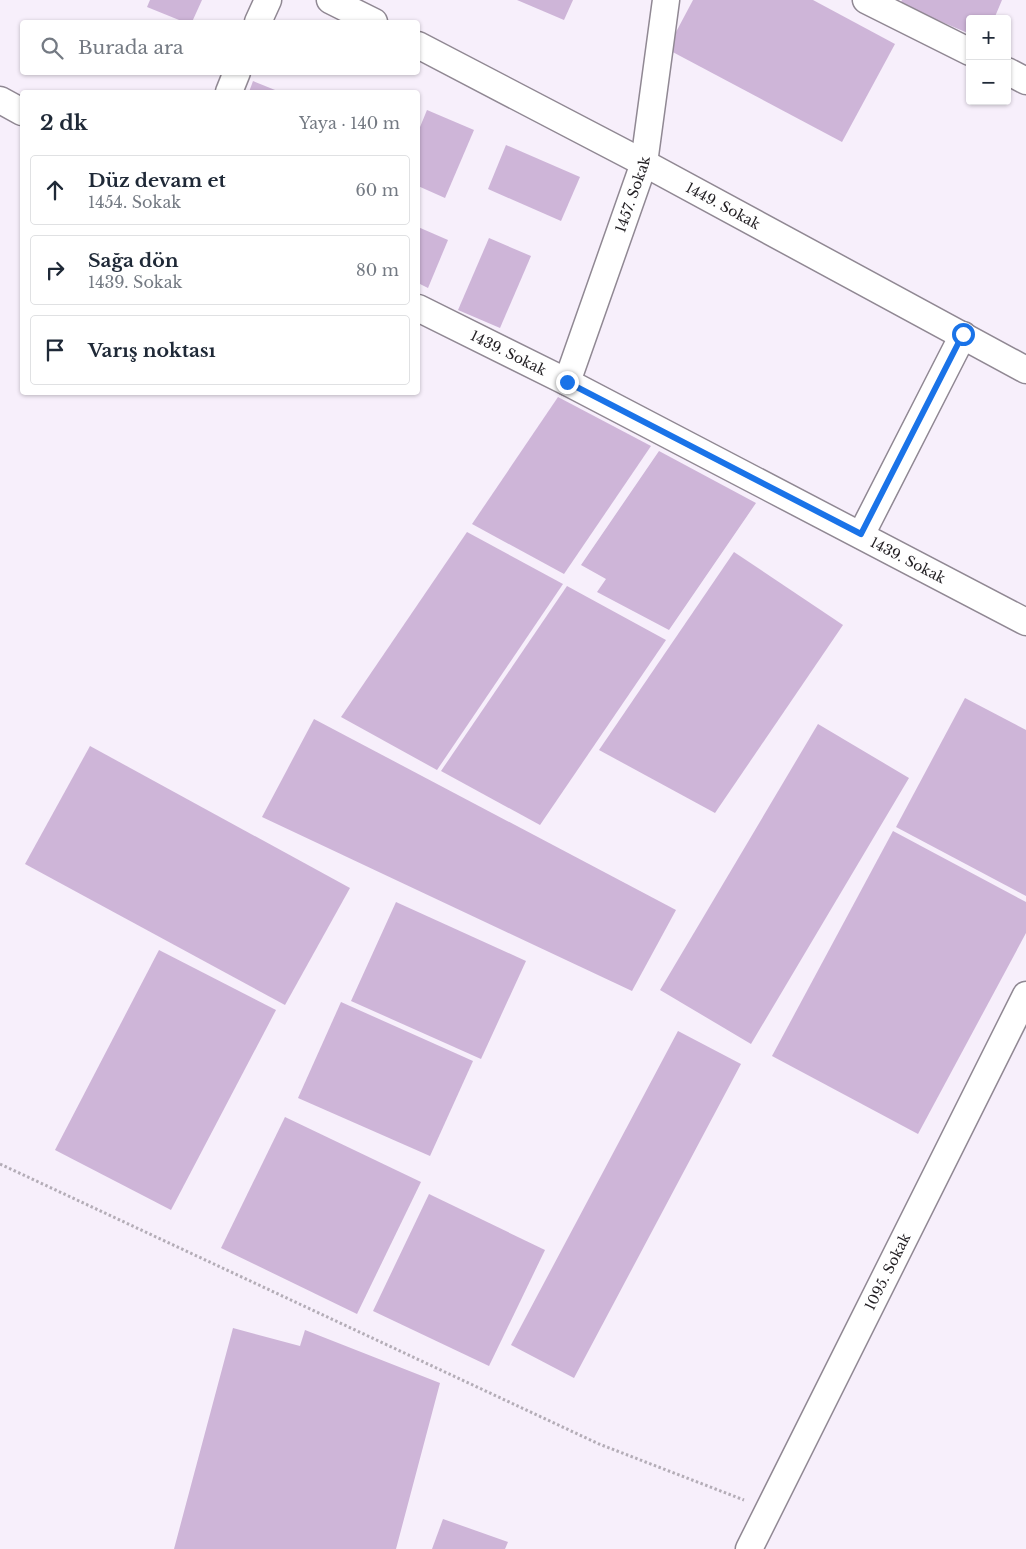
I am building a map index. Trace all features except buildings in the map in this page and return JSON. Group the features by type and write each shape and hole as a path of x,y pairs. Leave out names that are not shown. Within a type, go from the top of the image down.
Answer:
{"street":[{"path":"259,20 268,0"},
{"path":"330,0 370,20"},
{"name":"1457. Sokak","path":"567,382 644,163 666,0"},
{"path":"866,0 966,50"},
{"name":"1449. Sokak","path":"420,46 644,163 963,334 1026,370"},
{"path":"1011,74 1026,81"},
{"path":"229,90 236,75"},
{"path":"0,100 20,111"},
{"name":"1439. Sokak","path":"420,309 567,382 861,534 1026,622"},
{"path":"861,534 963,334"},
{"name":"1095. Sokak","path":"749,1549 1026,995"}],"path":[{"path":"0,1164 599,1444 768,1510"}],"route":[{"path":"567,382 861,534 963,334"}]}
